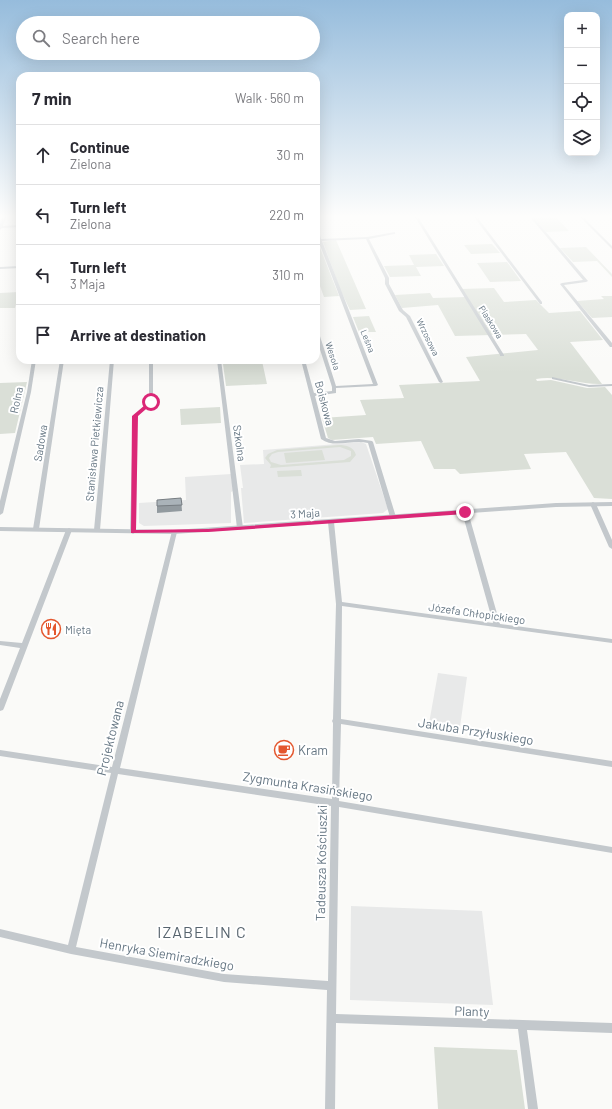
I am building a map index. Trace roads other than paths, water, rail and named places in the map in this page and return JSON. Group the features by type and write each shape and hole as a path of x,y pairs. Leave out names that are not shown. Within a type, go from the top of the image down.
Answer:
{"street":[{"name":"Leśna","path":"313,395 334,392 334,387 376,385 331,269"},
{"name":"Wrzosowa","path":"382,269 387,278 387,284 401,311 408,316 441,382"},
{"name":"Piaskowa","path":"448,269 502,355"},
{"path":"515,269 541,303"},
{"path":"575,269 586,281 562,284 612,346"},
{"name":"Wesoła","path":"320,343 334,387"},
{"name":"Rolna","path":"0,513 29,392 33,364"},
{"name":"Sadowa","path":"36,529 61,364"},
{"name":"Stanisława Pietkiewicza","path":"96,530 112,364"},
{"path":"133,532 135,416 151,402 151,364"},
{"name":"Szkolna","path":"220,364 240,528"},
{"name":"Boiskowa","path":"304,364 324,439 335,442 364,440 370,442 393,517"},
{"path":"554,378 589,386 612,385"},
{"path":"593,504 612,547"},
{"name":"3 Maja","path":"0,528 174,532 465,512 612,504"},
{"path":"465,512 498,626"},
{"name":"Tadeusza Kościuszki","path":"330,1109 339,604 331,522"},
{"path":"0,708 69,530"},
{"name":"Projektowana","path":"71,950 114,769 174,532"},
{"name":"Józefa Chłopickiego","path":"339,604 612,641"},
{"path":"0,643 24,646"},
{"name":"Jakuba Przyłuskiego","path":"336,721 612,764"},
{"name":"Zygmunta Krasińskiego","path":"0,753 335,803 612,850"},
{"name":"Henryka Siemiradzkiego","path":"0,933 71,950 224,978 332,986"},
{"name":"Planty","path":"331,1018 522,1026 612,1028"},
{"path":"522,1026 533,1109"}],"place":[{"name":"Mięta","path":"51,629"},
{"name":"Kram","path":"284,750"}],"district":[{"name":"IZABELIN C","path":"202,931"}]}
